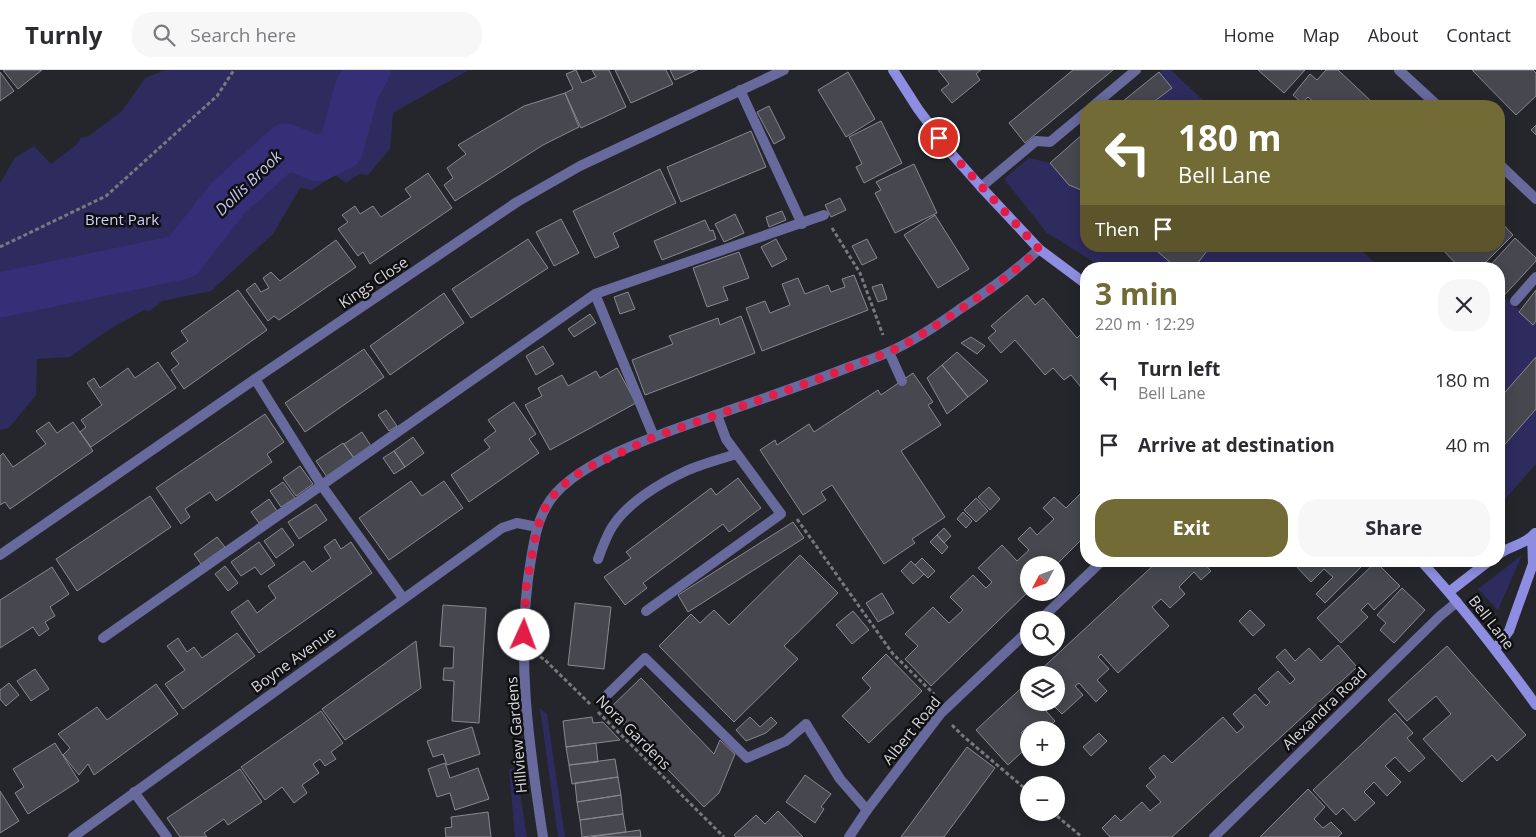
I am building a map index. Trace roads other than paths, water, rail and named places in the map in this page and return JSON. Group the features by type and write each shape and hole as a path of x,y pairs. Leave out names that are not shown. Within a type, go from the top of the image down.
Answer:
{"street":[{"name":"Kings Close","path":"0,555 255,379 518,202 580,166 784,70"},
{"path":"893,70 918,109 950,152 1039,249 1080,280"},
{"path":"1100,100 1136,70"},
{"path":"1399,70 1432,100"},
{"path":"740,90 802,224"},
{"path":"981,186 1036,142 1050,142 1080,117"},
{"path":"1505,170 1536,198"},
{"path":"104,638 595,294 824,215"},
{"name":"Hillview Gardens","path":"543,837 528,725 523,651 526,588 537,528 546,506 559,488 583,470 654,437 816,380 889,352 943,321 995,286 1039,249"},
{"path":"1515,301 1536,277"},
{"path":"595,294 654,437"},
{"path":"889,352 902,380"},
{"path":"255,379 322,486 403,598"},
{"path":"646,610 780,514 726,439 716,415"},
{"path":"598,559 612,526 628,508 649,492 686,471 737,454"},
{"name":"Boyne Avenue","path":"73,837 502,528 517,523 537,528"},
{"path":"1496,649 1509,631 1533,564 1535,537 1505,550"},
{"path":"1049,611 1096,567"},
{"name":"Bell Lane","path":"1426,567 1496,649 1536,705"},
{"path":"1449,592 1481,567"},
{"name":"Alexandra Road","path":"1214,837 1440,616 1457,602"},
{"name":"Albert Road","path":"849,837 867,810 944,710 1020,638"},
{"path":"606,696 645,658 747,758 786,741 806,724 840,779 867,810"},
{"path":"134,792 167,837"}],"waterway":[{"name":"Dollis Brook","path":"0,295 182,257 228,198 286,146 318,159 341,148 357,89 368,70"}],"park label":[{"name":"Brent Park","path":"122,219"}]}
